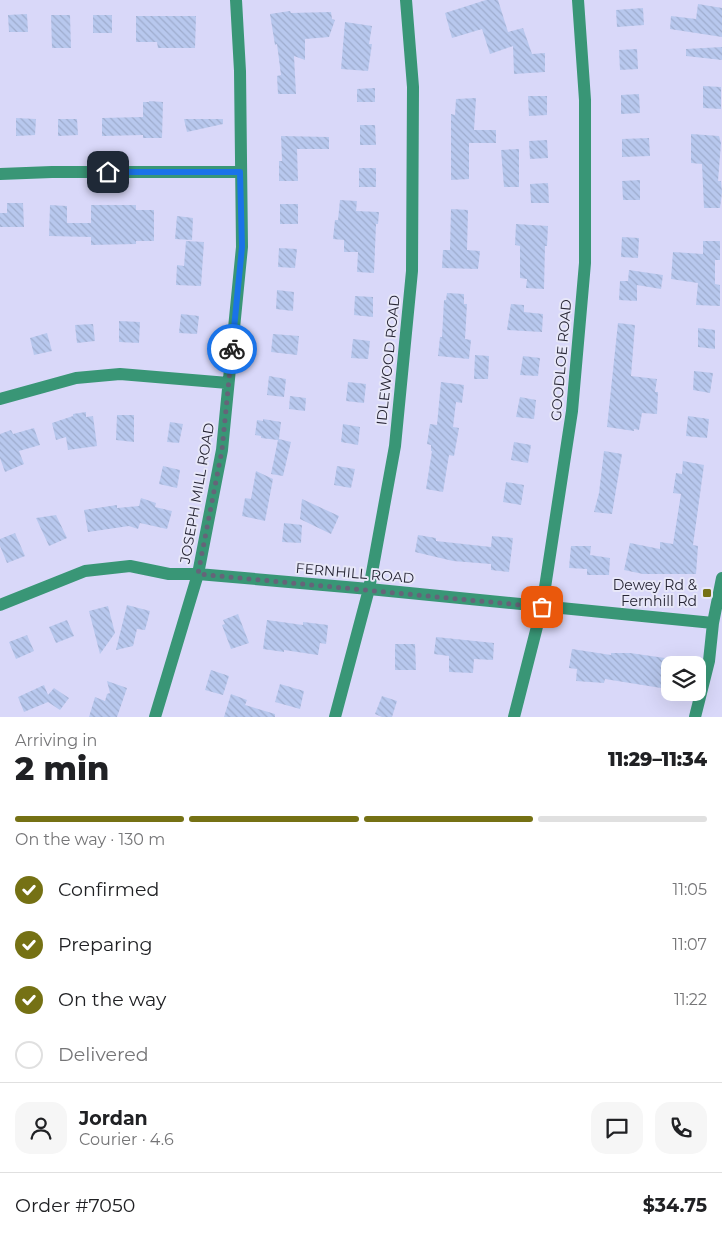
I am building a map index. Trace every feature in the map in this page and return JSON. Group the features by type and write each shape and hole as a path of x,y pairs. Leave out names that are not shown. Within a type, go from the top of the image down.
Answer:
{"street":[{"name":"JOSEPH MILL ROAD","path":"156,717 198,574 222,450 242,247 240,70 236,0"},
{"name":"IDLEWOOD ROAD","path":"335,717 369,589 395,446 412,272 413,87 406,0"},
{"name":"GOODLOE ROAD","path":"514,717 542,607 572,411 584,263 585,100 578,0"},
{"path":"0,174 52,172 240,172"},
{"path":"0,399 76,378 120,374 228,382"},
{"name":"FERNHILL ROAD","path":"0,605 85,571 130,566 169,574 198,574 369,589 713,623"},
{"path":"695,717 709,661 713,623 722,578"}],"building":[{"path":"486,0 498,0 508,32 523,28 532,54 545,53 545,72 514,74 513,46 490,54 482,29 452,38 445,13"},
{"path":"698,4 722,8 722,37 670,29 671,16 696,19"},
{"path":"643,8 644,25 617,27 616,10"},
{"path":"290,11 291,13 331,12 332,19 335,20 329,37 305,39 305,60 294,56 296,94 278,94 277,76 281,75 277,44 275,45 270,14"},
{"path":"27,14 28,32 9,32 8,15"},
{"path":"51,15 70,15 71,48 52,48"},
{"path":"93,15 112,15 112,33 93,33"},
{"path":"136,16 196,16 195,48 158,48 157,42 136,42"},
{"path":"345,22 372,26 369,44 372,44 368,71 341,69"},
{"path":"722,47 722,60 686,56 686,49"},
{"path":"637,49 638,69 620,70 619,50"},
{"path":"703,86 721,87 721,109 703,108"},
{"path":"375,88 375,102 357,102 357,89"},
{"path":"639,94 640,113 621,114 621,95"},
{"path":"528,96 547,96 547,115 529,116"},
{"path":"476,98 474,130 496,130 496,143 469,143 469,179 451,180 451,114 455,115 456,99"},
{"path":"143,102 163,102 162,138 143,138 143,135 102,136 102,118 143,117"},
{"path":"16,118 36,119 35,135 16,136"},
{"path":"58,119 77,119 78,135 58,136"},
{"path":"184,119 223,119 223,124 187,132"},
{"path":"360,125 375,125 376,145 360,145"},
{"path":"691,134 719,136 721,143 718,181 721,181 722,192 720,208 704,208 702,164 691,163"},
{"path":"281,136 329,137 329,149 297,149 298,181 279,181 279,161 282,161"},
{"path":"649,138 650,156 622,157 622,139"},
{"path":"547,140 548,158 530,159 529,141"},
{"path":"519,149 519,187 504,187 501,150"},
{"path":"359,168 376,168 376,187 359,187"},
{"path":"640,180 640,200 623,200 622,181"},
{"path":"548,183 549,203 531,203 530,184"},
{"path":"340,200 357,201 356,211 379,212 378,224 376,224 374,273 357,272 358,252 344,252 344,240 333,239 335,220 338,220"},
{"path":"7,203 23,203 24,227 0,227 0,213 7,213"},
{"path":"280,204 298,204 298,224 280,224"},
{"path":"50,205 67,206 67,223 91,223 91,205 136,205 136,210 154,210 154,241 136,241 136,244 91,245 91,237 49,236"},
{"path":"451,209 468,210 467,250 480,251 478,269 442,268 443,250 450,250"},
{"path":"177,216 193,218 192,240 175,239"},
{"path":"516,224 548,226 547,246 545,246 544,289 526,288 527,279 520,278 520,246 515,245"},
{"path":"622,237 639,238 638,258 621,257"},
{"path":"186,241 204,242 201,286 176,285 177,265 184,266"},
{"path":"703,241 720,241 720,260 715,260 715,284 720,285 720,306 696,305 698,283 671,279 673,252 703,254"},
{"path":"279,248 297,249 295,268 278,267"},
{"path":"629,270 663,275 661,289 637,285 637,301 619,300 620,281 628,281"},
{"path":"277,290 294,292 293,311 276,309"},
{"path":"447,293 464,294 464,304 467,304 465,339 471,340 469,359 438,356 440,337 442,337 444,300 446,300"},
{"path":"355,296 373,297 373,317 354,315"},
{"path":"511,304 524,305 524,312 543,314 542,332 507,330"},
{"path":"181,314 199,316 197,334 179,333"},
{"path":"119,321 140,322 139,343 119,342"},
{"path":"618,323 635,325 631,376 657,379 655,392 658,392 657,414 642,413 639,430 634,429 634,431 607,427"},
{"path":"93,324 95,341 77,343 75,325"},
{"path":"698,328 715,330 715,349 698,347"},
{"path":"47,333 52,351 34,355 30,338"},
{"path":"273,334 299,336 297,355 271,352"},
{"path":"353,339 370,341 368,359 351,358"},
{"path":"475,355 489,356 488,379 474,379"},
{"path":"523,356 540,358 538,376 520,375"},
{"path":"694,371 713,373 710,393 693,390"},
{"path":"269,376 286,379 284,397 267,395"},
{"path":"348,382 366,384 364,403 346,401"},
{"path":"441,382 464,385 462,403 456,402 453,427 459,428 454,456 449,455 443,492 426,489 432,451 431,445 427,444 430,424 437,425"},
{"path":"290,396 306,398 305,411 289,409"},
{"path":"520,397 536,400 534,419 516,417"},
{"path":"86,412 86,417 93,416 97,446 68,450 66,437 56,440 52,423 73,416 73,414"},
{"path":"117,415 134,415 134,442 116,440"},
{"path":"688,416 709,419 707,438 686,436"},
{"path":"263,419 281,422 279,439 291,442 283,476 271,474 278,440 261,438 261,436 255,435 257,420 263,421"},
{"path":"170,422 183,424 179,443 167,442"},
{"path":"343,424 360,427 358,445 341,442"},
{"path":"34,428 40,445 19,451 24,464 5,472 0,458 0,434 11,430 13,434"},
{"path":"514,442 531,445 528,463 511,460"},
{"path":"604,451 622,454 612,514 594,512 599,493"},
{"path":"683,461 704,465 693,545 698,546 696,574 643,574 624,570 630,543 660,549 660,542 673,544 681,494 673,493 676,473 682,474"},
{"path":"163,466 180,470 177,488 159,484"},
{"path":"337,466 355,469 351,488 334,485"},
{"path":"256,471 273,479 265,521 242,516 245,498 251,499"},
{"path":"506,482 524,485 521,505 503,502"},
{"path":"141,498 156,503 155,507 172,511 167,529 140,523 138,529 129,526 88,532 84,510 117,505 117,508 139,506"},
{"path":"302,499 339,516 331,534 300,519"},
{"path":"56,515 67,538 49,546 36,518"},
{"path":"284,523 302,525 301,543 282,542"},
{"path":"15,533 25,556 7,563 0,546 0,539"},
{"path":"418,535 436,538 436,541 491,547 492,536 513,538 509,572 491,570 491,564 453,561 415,552"},
{"path":"571,546 591,546 590,555 610,558 609,575 587,575 587,569 569,568"},
{"path":"127,605 150,611 145,630 137,629 133,646 116,650"},
{"path":"108,606 115,633 100,654 89,611"},
{"path":"238,614 249,643 231,649 222,625 225,624 223,620"},
{"path":"67,620 74,636 56,643 49,627"},
{"path":"267,620 303,625 303,622 328,625 326,644 320,643 318,655 263,649"},
{"path":"27,635 34,651 16,659 9,642"},
{"path":"436,637 494,643 493,660 474,659 473,673 449,672 449,656 434,654"},
{"path":"395,644 415,644 416,670 395,670"},
{"path":"572,649 611,655 611,653 630,653 661,657 661,688 605,679 604,683 576,681 577,669 569,668"},
{"path":"211,670 229,676 223,695 205,690"},
{"path":"107,681 127,688 117,717 89,717 95,697 105,701 107,694 110,693"},
{"path":"280,684 304,691 300,709 275,702"},
{"path":"44,685 48,695 54,688 69,698 60,710 48,702 24,712 18,697"},
{"path":"231,694 247,700 245,705 275,714 275,717 224,717"},
{"path":"382,696 397,701 392,717 382,717 375,714"}],"way so far":[{"path":"232,349 222,450 198,574 542,607"}],"place":[{"name":"Dewey Rd & Fernhill Rd","path":"707,593"}],"route":[{"path":"108,172 240,172 242,247 232,349"}]}
